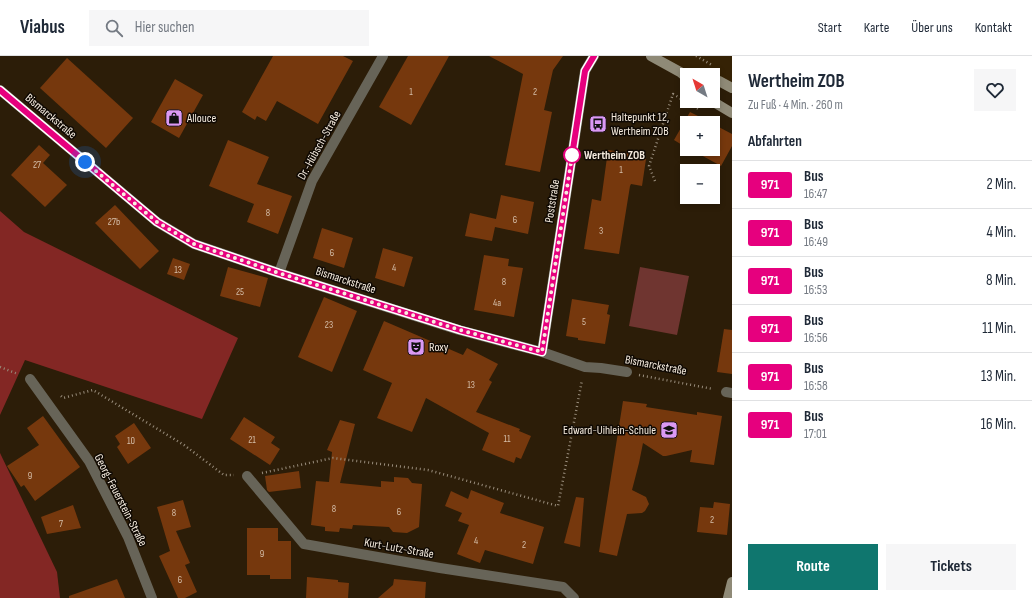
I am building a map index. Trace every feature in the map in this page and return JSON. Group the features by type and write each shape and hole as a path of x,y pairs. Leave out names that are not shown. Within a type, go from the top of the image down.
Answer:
{"main road":[{"path":"651,56 680,73"},
{"path":"720,82 732,88"},
{"path":"720,106 732,113"},
{"path":"728,598 732,582"}],"street":[{"name":"Dr.-Hübsch-Straße","path":"279,273 312,181 383,56"},
{"name":"Poststraße","path":"542,352 585,71 594,56"},
{"name":"Bismarckstraße","path":"0,90 157,222 194,244 279,273 460,330 542,352 585,367 627,372"},
{"name":"Georg-Feuerstein-Straße","path":"30,379 89,461 128,538 152,598"},
{"name":"Kurt-Lutz-Straße","path":"247,476 304,544 440,568 563,587 574,598"}],"path":[{"path":"655,181 648,166 673,94"},
{"path":"0,367 30,379"},
{"path":"59,393 63,398 93,390 184,445 224,475 247,476 332,458 428,470 558,506 585,367"},
{"name":"Bismarckstraße","path":"627,372 729,392"}],"shaded area":[{"path":"651,56 732,56 732,88 720,83 720,68 680,68 680,72"},
{"path":"0,211 24,232 238,338 202,419 25,360 0,415"},
{"path":"640,267 689,276 677,335 629,326"},
{"path":"0,453 57,572 60,598 0,598"}],"building":[{"path":"273,56 343,56 353,61 318,124 277,101 266,121 257,116 255,120 242,112"},
{"path":"408,56 449,56 411,125 379,107"},
{"path":"489,56 563,56 553,70 544,110 552,112 540,172 505,165 523,74"},
{"path":"67,58 133,118 106,148 40,88"},
{"path":"175,79 203,95 179,138 151,122"},
{"path":"690,112 698,116 688,116"},
{"path":"720,128 732,134 732,146 721,166 720,164 703,156 720,156"},
{"path":"680,130 680,144 674,140"},
{"path":"228,140 269,157 257,184 292,196 278,234 247,222 254,204 209,186"},
{"path":"39,145 50,155 43,163 67,185 45,207 11,175"},
{"path":"608,150 635,154 635,157 646,159 642,186 631,184 630,186 619,254 584,249 592,199 601,201"},
{"path":"501,195 534,202 528,234 495,227 492,241 465,236 470,213 496,219"},
{"path":"115,205 159,251 140,269 95,223"},
{"path":"322,228 353,238 344,268 313,258"},
{"path":"383,248 413,257 404,287 375,278"},
{"path":"484,255 509,259 508,266 523,268 514,317 474,310"},
{"path":"173,258 190,264 184,280 167,274"},
{"path":"228,267 268,278 260,307 220,296"},
{"path":"324,297 357,311 332,372 298,357"},
{"path":"572,299 609,305 607,314 610,315 605,344 578,340 578,338 566,336"},
{"path":"384,321 463,355 467,348 498,364 489,380 492,382 476,412 520,429 519,431 531,436 521,459 516,457 514,463 482,450 489,433 426,398 412,432 377,418 392,383 363,370"},
{"path":"724,329 732,330 732,374 717,372"},
{"name":"Edward-Uihlein-Schule","path":"623,401 647,404 646,407 697,415 697,412 722,416 714,465 690,462 692,450 663,456 643,443 632,490 646,497 649,504 642,513 627,514 617,556 599,552"},
{"path":"43,416 80,467 35,501 24,485 21,487 7,466 39,445 27,428"},
{"path":"244,417 275,437 271,443 280,449 270,465 230,439"},
{"path":"340,420 355,424 340,483 381,487 381,481 394,482 394,477 408,478 412,483 422,484 419,527 407,533 393,532 389,527 353,525 352,529 340,528 339,532 325,531 325,527 311,525 316,481 329,482 332,452 327,450"},
{"path":"134,423 151,448 128,464 117,447 120,444 115,436"},
{"path":"299,471 301,488 269,492 267,490 265,476"},
{"path":"471,490 504,503 500,513 544,527 533,564 485,550 480,563 457,554 469,525 458,521 462,513 445,506 451,491 468,499"},
{"path":"576,497 584,498 580,547 564,543"},
{"path":"183,500 191,527 176,531 190,563 185,565 197,592 185,598 178,598 159,556 170,551 157,507"},
{"path":"714,502 730,504 727,535 697,532 700,507 713,508"},
{"path":"73,505 81,528 47,534 41,517"},
{"path":"247,528 278,528 278,541 291,541 291,579 270,579 270,575 247,575"},
{"path":"307,577 338,580 338,582 349,583 348,598 306,598"},
{"path":"117,579 125,598 69,598 69,596"},
{"path":"394,579 426,582 425,598 378,598 393,585"}],"bus line":[{"name":"971","path":"0,90 157,222 194,244 279,273 460,330 542,352 585,71 594,56"}],"place":[{"name":"Allouce","path":"174,118"},
{"name":"Haltepunkt 12, Wertheim ZOB","path":"598,124"},
{"name":"Wertheim ZOB","path":"572,155"},
{"name":"Roxy","path":"416,347"},
{"name":"Edward-Uihlein-Schule","path":"669,430"}],"route":[{"path":"85,162 157,222 194,244 279,273 460,330 542,352 573,149 572,155"}]}
